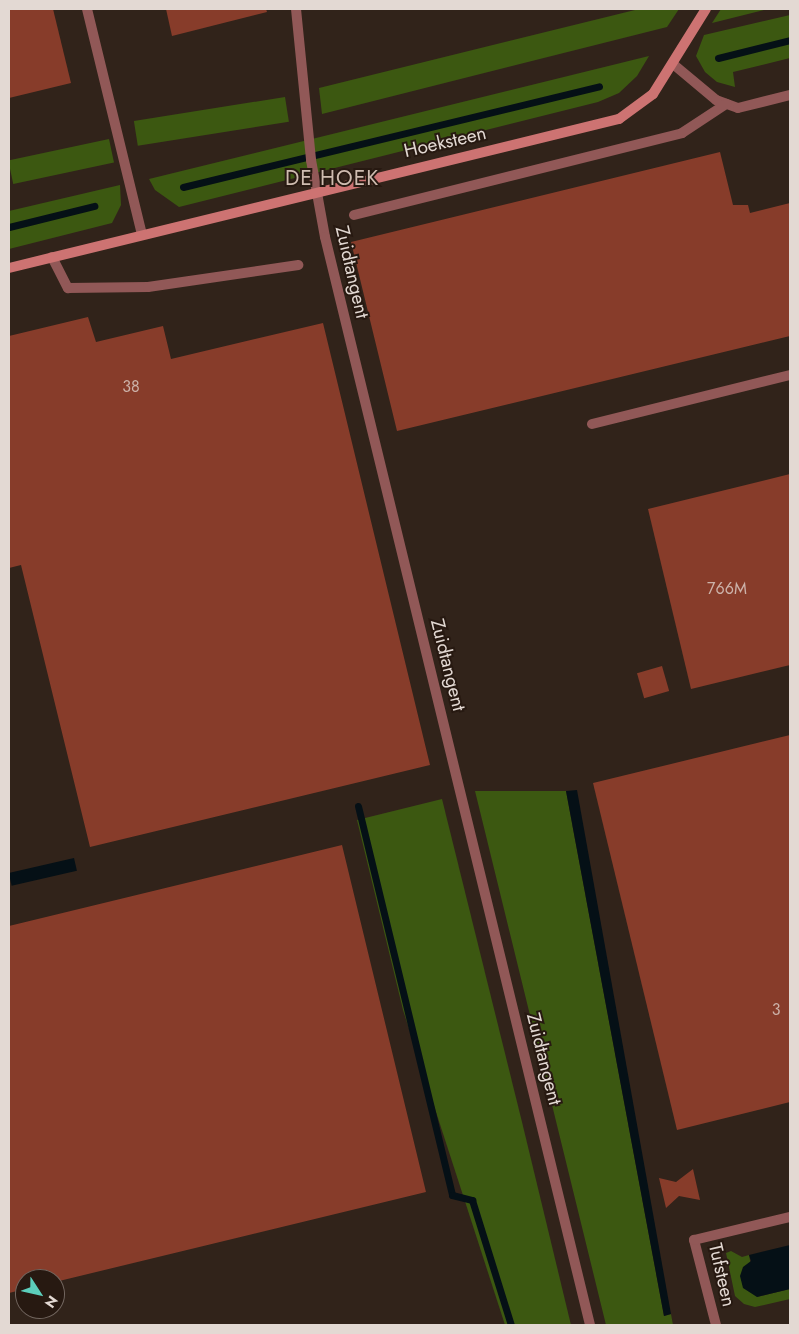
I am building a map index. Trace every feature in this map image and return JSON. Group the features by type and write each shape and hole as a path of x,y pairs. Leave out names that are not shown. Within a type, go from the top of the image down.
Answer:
{"street":[{"path":"87,9 142,234"},
{"name":"Zuidtangent","path":"296,9 311,160 325,237 590,1325"},
{"name":"Hoeksteen","path":"9,268 619,119 654,94 706,9"},
{"path":"672,64 716,100 738,108 790,96"},
{"path":"354,215 682,133 726,104"},
{"path":"52,257 68,288 148,287 298,265"},
{"path":"592,424 790,375"},
{"name":"Tufsteen","path":"716,1325 694,1240 790,1217"}],"green space":[{"path":"639,9 679,9 667,27 322,114 319,88"},
{"path":"721,9 768,9 712,23"},
{"path":"790,15 790,58 733,72 735,87 717,82 705,72 696,56 704,35"},
{"path":"649,56 637,76 619,93 598,102 179,207 155,190 149,179"},
{"path":"285,97 289,122 138,146 134,121"},
{"path":"109,139 114,162 13,184 9,160"},
{"path":"120,185 121,205 112,223 9,249 9,211"},
{"path":"475,791 566,791 664,1316 671,1314 673,1325 606,1325"},
{"path":"442,799 571,1325 505,1325 403,1010 357,820"},
{"path":"731,1251 742,1257 749,1255 757,1297 790,1289 790,1299 755,1307 744,1304 735,1296 726,1253"}],"shaded area":[{"path":"577,790 671,1314 664,1316 566,791"},
{"path":"74,858 77,871 12,886 9,873"},
{"path":"790,1245 790,1289 757,1297 743,1288 740,1276 743,1267 751,1261 749,1255"}],"building":[{"path":"9,9 53,9 71,83 9,98"},
{"path":"166,9 266,9 267,12 172,36"},
{"path":"720,152 733,205 748,205 750,213 790,203 790,336 397,431 351,242"},
{"path":"88,317 96,342 163,326 171,359 323,323 430,765 90,847 21,565 9,568 9,336"},
{"path":"790,474 790,665 691,689 648,509"},
{"path":"662,666 669,691 644,698 637,673"},
{"path":"790,735 790,1102 677,1130 593,783"},
{"path":"342,845 426,1192 65,1280 65,1269 15,1269 15,1292 9,1293 9,926"},
{"path":"693,1169 700,1200 679,1196 666,1208 659,1178 676,1182"}],"waterway":[{"path":"718,58 790,40"},
{"path":"183,187 599,86"},
{"path":"9,227 94,206"},
{"path":"358,806 452,1195 472,1200 511,1325"}],"district":[{"name":"DE HOEK","path":"332,178"}]}
